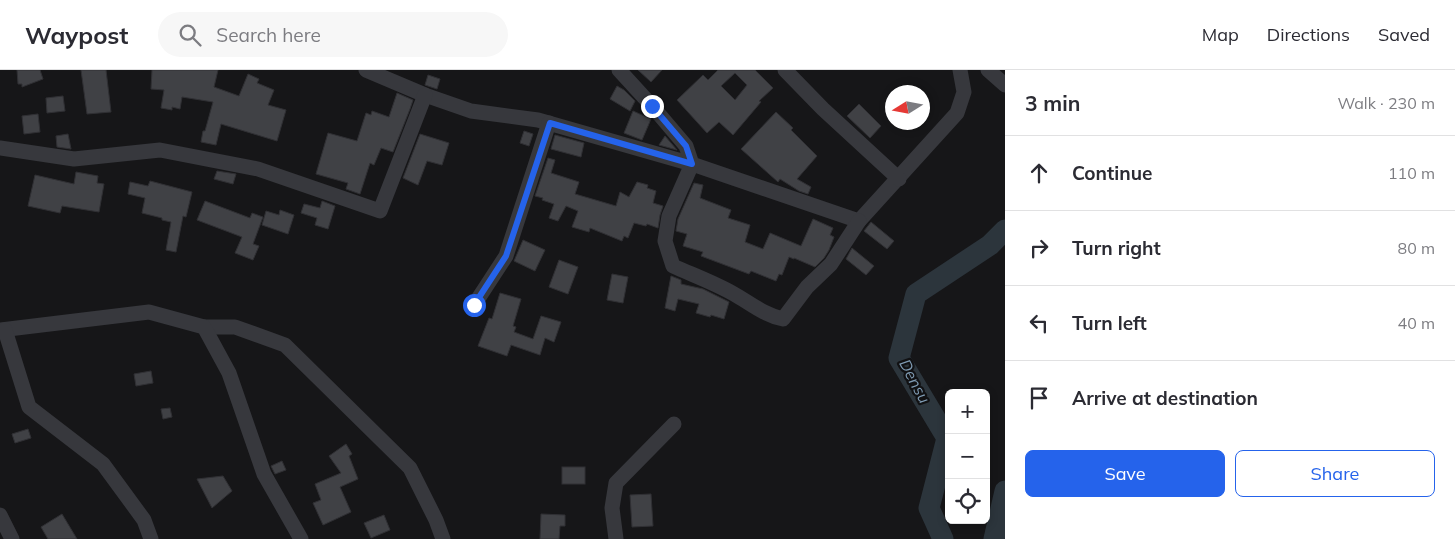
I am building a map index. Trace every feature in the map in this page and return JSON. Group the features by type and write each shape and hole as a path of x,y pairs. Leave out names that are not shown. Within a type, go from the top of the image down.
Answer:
{"street":[{"path":"366,70 425,95 471,111 550,123 692,164 860,221"},
{"path":"618,70 686,146 692,164 669,216 665,241 673,266 733,294 774,317 783,319 808,287 831,264 860,221 957,113 964,92 960,70"},
{"path":"784,70 899,179"},
{"path":"988,70 1005,85"},
{"path":"0,148 74,158 160,150 258,169 380,211 425,95"},
{"path":"474,305 506,256 550,123"},
{"path":"152,539 144,520 103,464 30,406 2,330 149,312 204,327 234,328 284,346 410,468 436,520 443,539"},
{"path":"204,327 229,373 264,474 301,539"},
{"path":"616,539 612,508 616,483 674,424"},
{"path":"0,515 12,539"}],"building":[{"path":"17,70 40,70 43,79 22,87 22,84 18,84"},
{"path":"81,70 106,70 111,112 87,114"},
{"path":"152,70 218,70 214,87 239,96 248,74 259,79 257,83 274,90 268,105 286,110 277,141 221,124 216,145 201,142 213,102 182,97 180,109 172,107 172,110 161,108 164,90 151,89"},
{"path":"638,70 662,70 651,82"},
{"path":"718,70 755,70 773,88 759,101 761,102 733,135 719,122 707,133 677,100 703,75 708,80","holes":["735,73 747,85 735,100 721,86"]},
{"path":"428,75 440,79 437,89 425,85"},
{"path":"617,86 635,101 630,111 610,99"},
{"path":"397,93 413,100 410,109 393,152 381,148 374,165 370,163 360,194 346,189 348,183 316,174 328,133 357,141 366,113 371,115 372,111 389,117"},
{"path":"63,96 65,111 47,113 46,98"},
{"path":"859,104 881,126 870,138 847,116"},
{"path":"633,111 651,119 642,140 624,133"},
{"path":"776,112 793,128 791,130 817,156 797,179 811,187 808,194 799,191 780,179 778,182 741,149"},
{"path":"38,114 40,132 24,134 22,116"},
{"path":"524,131 533,134 529,146 520,143"},
{"path":"68,134 71,149 57,147 56,136"},
{"path":"420,134 449,143 442,165 427,161 418,185 403,178"},
{"path":"555,135 584,143 581,157 551,149"},
{"path":"665,136 677,150 659,145"},
{"path":"548,158 555,160 551,173 579,182 575,194 616,206 620,192 629,197 637,182 648,185 647,188 656,191 653,203 663,206 658,228 647,224 646,226 634,223 628,238 624,236 622,241 590,228 589,232 572,227 578,211 566,206 558,221 549,218 554,204 535,196"},
{"path":"217,171 236,174 233,184 214,179"},
{"path":"76,172 98,176 97,183 104,184 99,212 62,206 60,213 28,206 35,175 74,184"},
{"path":"150,181 192,192 186,217 183,216 176,252 166,250 171,222 142,213 145,198 128,194 130,182 148,186"},
{"path":"694,183 703,185 700,198 731,210 728,218 750,225 745,242 763,249 770,233 801,246 813,219 833,228 830,235 834,237 829,250 815,267 789,257 782,275 779,274 776,281 751,271 749,274 701,256 703,252 683,246 687,234 676,231 678,219"},
{"path":"205,201 250,218 252,213 263,217 253,244 259,246 253,260 235,253 242,237 197,220"},
{"path":"322,201 335,206 328,229 315,225 317,218 301,213 304,204 320,208"},
{"path":"280,210 294,215 288,234 262,225 266,211 279,215"},
{"path":"871,222 894,241 887,249 864,231"},
{"path":"523,240 545,250 535,271 514,261"},
{"path":"852,248 874,266 866,275 846,259"},
{"path":"559,260 578,267 568,294 549,287"},
{"path":"612,274 628,277 623,303 607,300"},
{"path":"671,276 681,280 681,284 703,289 729,302 724,319 696,313 699,304 678,299 675,311 665,308"},
{"path":"500,293 521,299 513,326 516,327 514,332 533,339 541,316 561,322 554,342 545,338 540,355 511,345 507,356 478,346 489,318 492,319"},
{"path":"151,371 153,383 136,386 134,374"},
{"path":"170,408 172,417 163,419 161,409"},
{"path":"28,429 31,438 15,443 12,434"},
{"path":"346,444 352,454 349,456 358,479 340,487 351,512 323,525 313,503 321,500 315,484 341,473 329,456"},
{"path":"282,461 286,470 275,474 271,466"},
{"path":"562,467 585,467 585,484 562,484"},
{"path":"223,476 232,491 212,508 197,479"},
{"path":"651,494 653,526 632,527 630,495"},
{"path":"62,514 77,539 48,539 41,527"},
{"path":"541,514 565,515 565,526 560,526 559,539 540,539"},
{"path":"384,515 390,530 371,538 364,523"}],"waterway":[{"name":"Densu","path":"943,539 929,508 947,438 899,358 916,294 990,245 1005,230"},
{"name":"Densu","path":"994,539 1005,491"}],"route":[{"path":"474,305 506,256 550,123 692,164 686,146 652,106"}]}
